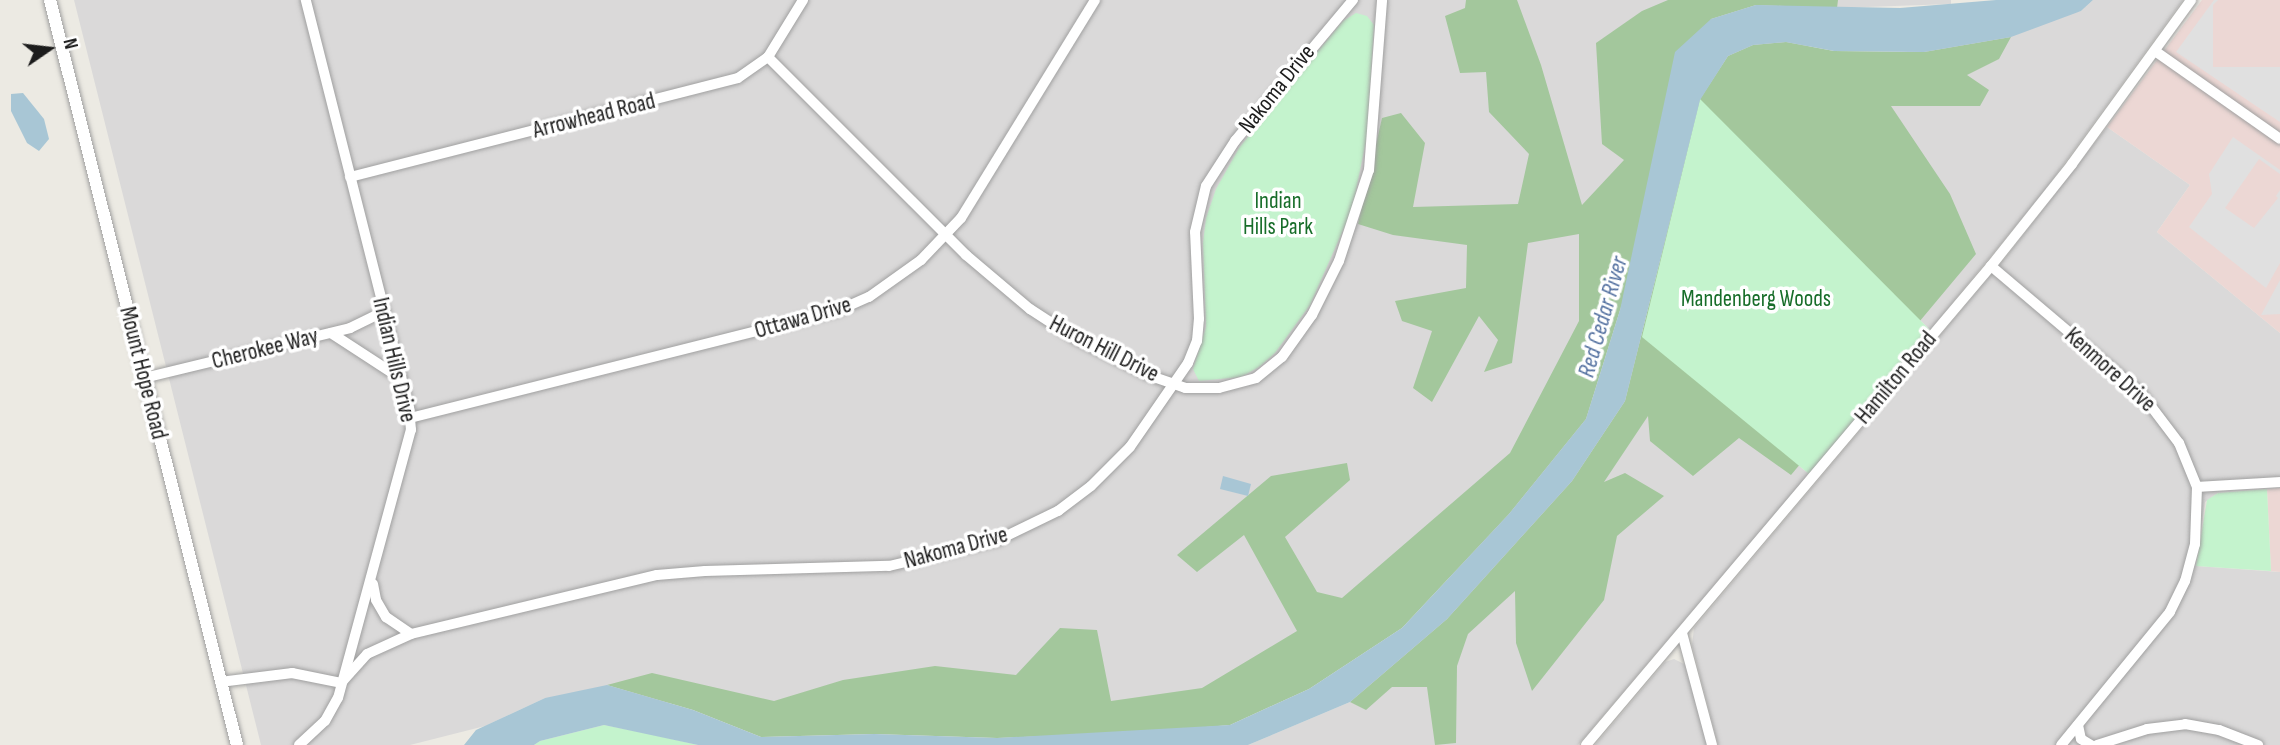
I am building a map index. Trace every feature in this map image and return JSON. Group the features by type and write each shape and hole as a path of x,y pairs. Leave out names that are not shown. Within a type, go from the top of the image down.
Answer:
{"street":[{"name":"Mount Hope Road","path":"51,0 237,745"},
{"name":"Indian Hills Drive","path":"299,745 325,721 335,705 410,443 410,418 306,0"},
{"name":"Arrowhead Road","path":"350,177 738,78 768,57 803,0"},
{"name":"Ottawa Drive","path":"410,418 837,311 869,297 898,278 947,235 976,195 1095,0"},
{"name":"Nakoma Drive","path":"341,683 367,654 411,634 657,575 889,566 998,540 1058,511 1091,486 1130,447 1188,363 1199,330 1195,232 1206,186 1249,123 1353,0"},
{"name":"Huron Hill Drive","path":"768,57 1008,292 1053,324 1124,364 1174,384 1197,389 1228,387 1266,372 1296,339 1327,288 1369,170 1382,0"},
{"name":"Hamilton Road","path":"1586,745 1991,266 2072,164 2191,0"},
{"path":"2155,51 2280,139"},
{"name":"Kenmore Drive","path":"1991,266 2141,393 2179,443 2197,487 2195,544 2179,596 2159,628 2061,745"},
{"name":"Cherokee Way","path":"145,378 331,333 359,325 383,312"},
{"path":"331,333 400,378"},
{"path":"2197,487 2280,482"},
{"path":"372,580 380,609 391,622 411,634"},
{"path":"1682,633 1712,745"},
{"path":"220,682 292,673 341,683"},
{"path":"2078,725 2081,739 2096,745 2147,729 2185,724 2219,730 2258,745"}],"shaded area":[{"path":"74,0 1951,0 1951,4 1837,8 1620,310 1586,419 1230,725 545,698 485,726 410,745 261,745"},
{"path":"2093,0 2183,0 2045,190 1930,330 1700,99 2081,11"},
{"path":"2202,0 2280,0 2280,333 2157,232 2190,185 2107,127"},
{"path":"2214,0 2218,0 2213,5 2213,67 2280,67 2280,122 2176,52"},
{"path":"2107,127 2190,185 2157,232 2280,333 2280,488 2218,493 2205,502 2196,566 2280,572 2280,745 1718,745 1692,645 1694,628 2006,257"},
{"path":"2233,137 2280,170 2280,174 2259,159 2225,208 2254,228 2278,198 2276,196 2280,190 2280,263 2266,288 2189,227 2212,194 2209,174"},
{"path":"2280,280 2280,314 2261,315"},
{"path":"1642,337 1809,474 1578,745 1248,745 1350,702"},
{"path":"2280,488 2280,572 2271,571 2267,489"},
{"path":"1674,659 1686,665 1708,745 1595,745 1665,662"}],"green space":[{"path":"1466,0 1517,0 1541,65 1582,205 1624,160 1602,144 1596,43 1642,11 1668,0 1838,0 1837,8 1756,5 1711,19 1586,419 1509,514 1402,628 1309,689 1230,725 1134,733 997,738 874,734 761,737 693,710 607,685 652,673 774,701 843,680 935,666 1016,675 1060,628 1097,630 1111,701 1202,688 1297,631 1244,535 1197,572 1177,555 1271,476 1347,463 1350,480 1285,537 1317,592 1342,598 1510,453 1579,321 1579,234 1528,243 1512,363 1484,372 1498,340 1479,316 1432,402 1413,388 1432,331 1402,321 1395,301 1466,288 1467,245 1393,235 1358,224 1382,118 1401,113 1425,143 1413,207 1518,204 1529,154 1489,112 1486,72 1460,73 1445,16 1465,8"},
{"name":"Indian Hills Park","path":"1356,13 1367,16 1374,25 1367,136 1352,210 1310,305 1275,353 1259,367 1241,377 1199,381 1193,369 1206,327 1203,243 1206,218 1216,189 1239,148 1269,110 1343,21"},
{"path":"2011,37 1999,59 1967,75 1989,90 1980,106 1891,106 1950,194 1976,254 1791,475 1739,438 1693,476 1650,441 1648,416 1604,482 1625,473 1664,496 1617,536 1604,600 1532,691 1516,643 1515,591 1468,634 1457,666 1456,743 1435,745 1427,687 1392,687 1366,710 1350,702 1447,619 1572,481 1625,401 1700,99 1728,56 1753,45 1786,42 1834,51 1924,52"},
{"name":"Mandenberg Woods","path":"1700,99 1930,330 1809,474 1642,337"},
{"path":"2267,489 2271,571 2196,566 2207,500 2218,493"},
{"path":"604,725 698,745 534,745 540,741"}],"water":[{"name":"Red Cedar River","path":"1996,0 2093,0 2081,11 2011,37 1924,52 1834,51 1786,42 1753,45 1728,56 1700,100 1625,401 1572,481 1447,619 1350,702 1248,745 698,745 604,725 540,741 534,745 464,745 476,730 545,698 607,685 693,710 761,737 874,734 997,738 1230,725 1309,689 1402,628 1509,514 1586,419 1620,310 1675,52 1711,19 1756,5 1900,8"},
{"path":"23,93 44,119 49,139 39,151 27,143 11,111 11,94"},
{"path":"1223,476 1251,484 1248,496 1220,489"}]}
